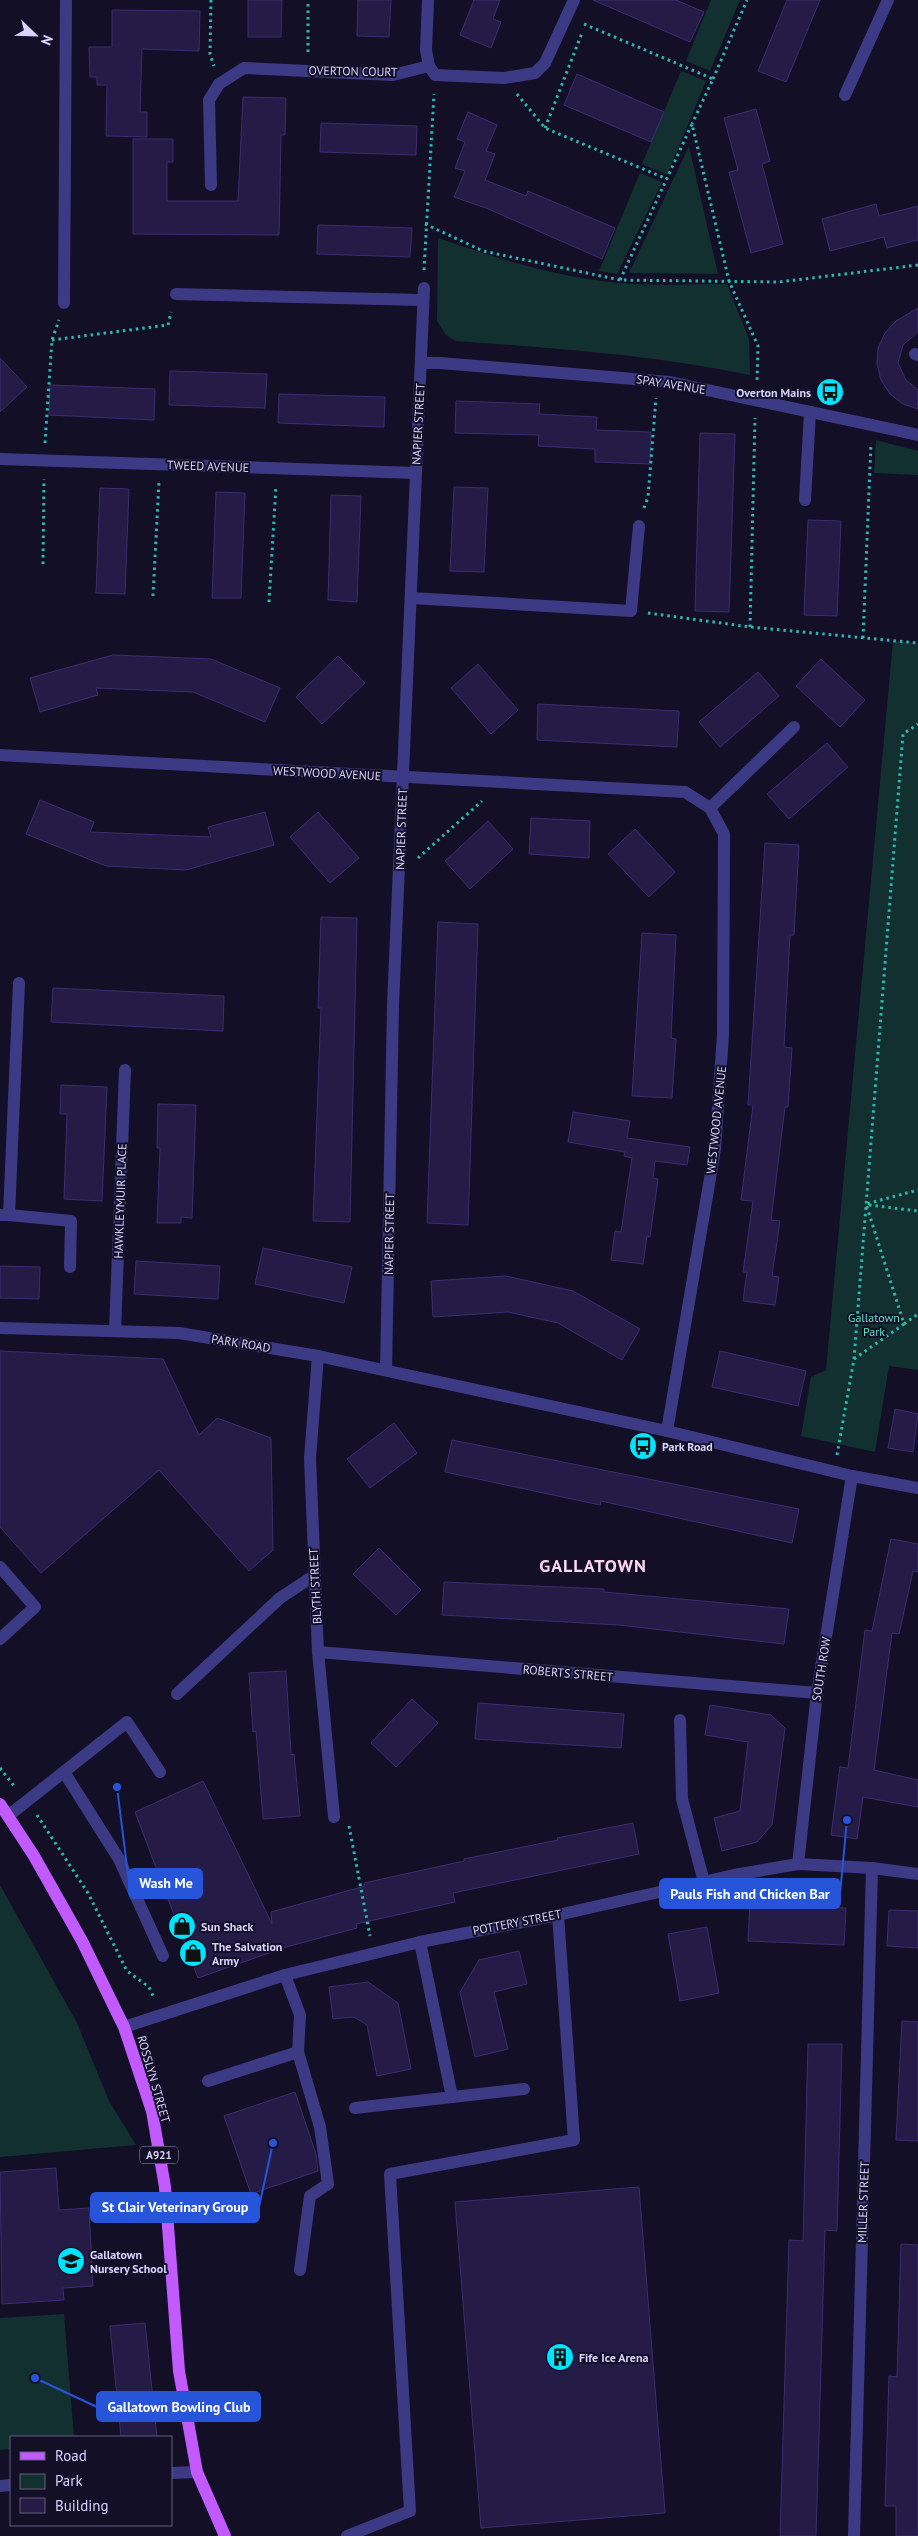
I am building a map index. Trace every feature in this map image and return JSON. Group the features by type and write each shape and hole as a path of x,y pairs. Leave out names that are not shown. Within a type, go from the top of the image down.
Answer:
{"main road":[{"name":"ROSSLYN STREET","path":"0,1804 34,1856 82,1942 124,2027 152,2111 165,2187 179,2371 197,2472 225,2536"}],"street":[{"path":"64,303 66,0"},
{"path":"428,0 426,50 432,71"},
{"name":"OVERTON COURT","path":"218,84 244,68 393,75 432,71 504,78 535,74 546,63 574,0"},
{"path":"845,96 888,0"},
{"path":"211,185 209,100 218,84"},
{"path":"176,294 424,294"},
{"name":"NAPIER STREET","path":"386,1370 393,1004 424,294"},
{"name":"SPAY AVENUE","path":"421,364 449,363 657,380 918,435"},
{"path":"805,500 810,412"},
{"name":"TWEED AVENUE","path":"0,459 416,473"},
{"path":"411,598 631,611 639,526"},
{"path":"710,808 794,727"},
{"name":"WESTWOOD AVENUE","path":"0,755 685,792 710,808 724,834 722,1045 715,1149 667,1431"},
{"path":"19,983 5,1215 71,1221 70,1266"},
{"name":"HAWKLEYMUIR PLACE","path":"115,1332 125,1070"},
{"name":"PARK ROAD","path":"0,1328 180,1334 318,1356 667,1431 852,1476 918,1488"},
{"name":"BLYTH STREET","path":"318,1356 310,1458 318,1652 334,1817"},
{"name":"SOUTH ROW","path":"798,1864 817,1693 852,1476"},
{"path":"0,1568 35,1607 0,1639"},
{"path":"177,1694 280,1598 315,1575"},
{"name":"ROBERTS STREET","path":"318,1652 817,1693"},
{"path":"680,1720 682,1799 704,1882"},
{"path":"8,1816 127,1722 160,1772"},
{"path":"64,1772 119,1859 163,1956"},
{"name":"POTTERY STREET","path":"124,2027 285,1976 420,1942 558,1915 704,1882 798,1864 872,1868 918,1874"},
{"name":"MILLER STREET","path":"854,2536 872,1868"},
{"path":"347,2536 410,2511 390,2174 574,2140 558,1915"},
{"path":"420,1942 452,2097"},
{"path":"285,1976 300,2015 298,2052 320,2127 328,2184 310,2196 300,2270"},
{"path":"208,2081 298,2052"},
{"path":"355,2108 524,2089"},
{"path":"172,2473 197,2472"}],"path":[{"path":"211,0 210,54 218,84"},
{"path":"308,0 308,71"},
{"path":"620,280 713,79 747,0"},
{"path":"545,128 589,16"},
{"path":"566,17 713,79"},
{"path":"424,294 425,224 432,71"},
{"path":"504,78 545,128 667,179"},
{"path":"692,124 729,281 758,346 750,627"},
{"path":"425,224 483,251 620,280 779,282 918,265"},
{"path":"52,340 129,332 168,325 176,294"},
{"path":"43,564 44,460 52,340 64,303"},
{"path":"639,526 648,497 657,380"},
{"path":"863,638 872,425"},
{"path":"153,596 160,464"},
{"path":"270,602 277,468"},
{"path":"631,611 750,627 918,643"},
{"path":"834,1471 854,1359 903,734 918,724"},
{"path":"399,876 502,782"},
{"path":"866,1204 918,1190"},
{"path":"866,1204 918,1211"},
{"path":"866,1204 904,1324"},
{"path":"854,1359 918,1314"},
{"path":"0,1768 26,1801 88,1893 127,1971 149,1987 163,2016"},
{"path":"334,1817 350,1826 373,1954"}],"green space":[{"path":"711,0 740,0 710,71 686,61"},
{"path":"681,71 706,81 667,175 642,164"},
{"path":"689,146 718,274 629,273"},
{"path":"640,173 662,182 617,274 599,271"},
{"path":"438,238 528,266 597,280 646,284 727,284 749,339 750,375 640,357 456,341 446,335 437,321"},
{"path":"876,440 918,451 918,475 874,473"},
{"name":"Gallatown Park","path":"893,641 918,643 918,1370 889,1366 875,1452 801,1436 811,1377 826,1370"},
{"path":"0,1885 77,2023 109,2101 136,2145 0,2157"},
{"path":"64,2314 74,2436 10,2436 10,2449 0,2450 0,2318"}],"building":[{"path":"248,0 282,0 281,37 248,37"},
{"path":"358,0 391,0 389,37 357,36"},
{"path":"474,0 500,0 493,19 501,22 491,48 460,35"},
{"path":"593,0 676,0 704,12 690,42"},
{"path":"787,0 820,0 786,82 758,71"},
{"path":"112,10 200,11 199,51 142,49 140,112 147,112 147,137 106,136 107,85 97,85 97,77 90,77 89,47 112,47"},
{"path":"577,74 664,112 651,142 564,105"},
{"path":"243,97 286,98 285,135 281,135 279,235 133,234 133,139 173,139 173,162 167,162 167,201 238,201"},
{"path":"756,109 770,161 762,164 783,244 751,253 729,172 738,170 724,118"},
{"path":"468,112 497,125 486,151 495,154 485,180 526,196 528,191 615,228 602,259 486,208 454,197 465,171 455,168 465,142 457,139"},
{"path":"321,123 417,126 416,155 320,152"},
{"path":"876,204 879,216 918,206 918,240 887,248 884,237 830,251 822,219"},
{"path":"318,225 412,228 410,257 317,254"},
{"path":"918,308 918,332 903,345 898,363 906,380 918,390 918,409 903,404 890,394 881,380 877,364 878,348 885,333 896,321"},
{"path":"0,358 27,387 0,412"},
{"path":"170,371 267,374 265,408 169,405"},
{"path":"50,385 155,389 154,420 49,415"},
{"path":"279,394 385,397 384,427 278,423"},
{"path":"456,401 540,404 539,414 597,417 596,430 651,432 650,464 595,462 595,449 538,446 539,435 455,433"},
{"path":"700,433 735,434 729,612 695,611"},
{"path":"454,487 488,488 484,572 450,571"},
{"path":"100,488 129,489 125,594 96,593"},
{"path":"216,492 245,493 241,598 212,598"},
{"path":"331,495 361,496 357,602 328,600"},
{"path":"808,520 841,521 837,616 804,615"},
{"path":"113,655 211,659 280,688 265,722 193,692 96,688 98,695 40,712 30,678"},
{"path":"338,656 365,683 322,724 296,697"},
{"path":"821,659 865,700 840,727 796,686"},
{"path":"478,664 518,710 491,734 451,688"},
{"path":"758,672 779,696 720,747 699,722"},
{"path":"538,704 679,711 677,747 537,740"},
{"path":"827,743 848,767 789,819 767,794"},
{"path":"40,800 94,822 90,832 211,837 208,827 265,812 274,845 186,870 106,866 26,834"},
{"path":"318,812 359,858 330,883 290,837"},
{"path":"531,818 590,821 589,858 529,854"},
{"path":"488,821 513,849 470,889 445,861"},
{"path":"635,829 675,872 649,897 608,854"},
{"path":"765,843 799,845 794,935 790,935 784,1047 792,1048 788,1107 785,1107 771,1220 780,1221 772,1276 779,1277 775,1305 743,1301 747,1272 743,1272 753,1201 741,1200 753,1105 748,1105"},
{"path":"321,917 357,918 350,1222 313,1221 321,1008 318,1008"},
{"path":"438,922 478,924 468,1225 427,1223"},
{"path":"642,933 676,935 671,1038 676,1039 672,1098 632,1096"},
{"path":"53,988 224,996 223,1031 51,1022"},
{"path":"61,1085 107,1087 102,1201 64,1199 67,1114 60,1114"},
{"path":"158,1104 196,1105 192,1218 181,1217 181,1223 157,1223 160,1148 157,1148"},
{"path":"573,1112 630,1121 627,1138 690,1147 687,1165 655,1161 653,1178 658,1179 650,1237 647,1236 643,1264 611,1260 615,1231 621,1232 632,1158 624,1156 625,1152 568,1142"},
{"path":"263,1248 352,1267 344,1303 255,1284"},
{"path":"136,1261 220,1266 218,1299 134,1294"},
{"path":"0,1266 40,1267 39,1299 0,1298"},
{"path":"506,1276 573,1291 640,1329 622,1360 558,1323 508,1312 433,1317 431,1281"},
{"path":"0,1351 163,1359 199,1435 217,1418 271,1438 273,1550 249,1571 159,1470 41,1573 0,1527"},
{"path":"720,1351 806,1371 798,1406 712,1387"},
{"path":"895,1409 918,1414 913,1452 888,1448"},
{"path":"394,1423 417,1453 370,1488 347,1459"},
{"path":"452,1440 799,1509 792,1543 601,1501 600,1505 445,1472"},
{"path":"891,1539 918,1544 918,1572 913,1571 899,1634 892,1633 874,1770 918,1780 918,1807 863,1797 857,1839 831,1835 840,1767 848,1768 865,1630 872,1631"},
{"path":"379,1548 421,1590 396,1615 353,1574"},
{"path":"444,1582 604,1589 604,1592 789,1609 784,1644 619,1625 442,1615"},
{"path":"286,1671 291,1755 294,1754 300,1816 263,1819 256,1731 253,1732 249,1673"},
{"path":"412,1699 438,1723 396,1767 371,1743"},
{"path":"478,1703 624,1714 621,1748 475,1739"},
{"path":"710,1705 771,1715 785,1728 772,1825 757,1842 722,1851 714,1818 740,1811 748,1742 705,1735"},
{"path":"203,1781 272,1924 271,1912 365,1886 364,1883 464,1861 464,1859 558,1840 557,1838 633,1823 639,1854 453,1893 455,1902 356,1924 357,1928 286,1947 198,1978 135,1812"},
{"path":"750,1904 846,1908 844,1945 748,1941"},
{"path":"889,1910 918,1911 918,1948 887,1946"},
{"path":"707,1927 719,1993 680,2001 668,1934"},
{"path":"519,1951 527,1984 494,1992 508,2049 475,2057 460,1992 479,1960"},
{"path":"368,1982 398,2003 411,2069 377,2076 367,2025 354,2017 333,2019 329,1987"},
{"path":"902,2021 918,2022 918,2141 896,2140"},
{"path":"808,2044 842,2044 837,2231 825,2230 816,2536 780,2536 789,2240 803,2241"},
{"path":"295,2092 316,2154 318,2171 251,2194 224,2116"},
{"path":"56,2168 59,2210 89,2208 93,2286 63,2288 64,2300 2,2304 0,2172"},
{"name":"Fife Ice Arena","path":"639,2187 665,2513 481,2528 455,2202"},
{"path":"901,2244 918,2245 918,2536 896,2536 896,2506 885,2506 889,2376 897,2377"},
{"path":"145,2323 157,2436 121,2436 110,2326"}],"place":[{"name":"Overton Mains","path":"830,392"},
{"name":"Park Road","path":"643,1446"},
{"name":"Wash Me","path":"117,1787"},
{"name":"Pauls Fish and Chicken Bar","path":"847,1820"},
{"name":"Sun Shack","path":"182,1926"},
{"name":"The Salvation Army","path":"193,1953"},
{"name":"St Clair Veterinary Group","path":"273,2143"},
{"name":"Gallatown Nursery School","path":"71,2261"},
{"name":"Fife Ice Arena","path":"560,2357"},
{"name":"Gallatown Bowling Club","path":"35,2378"}],"district":[{"name":"GALLATOWN","path":"593,1565"}]}
